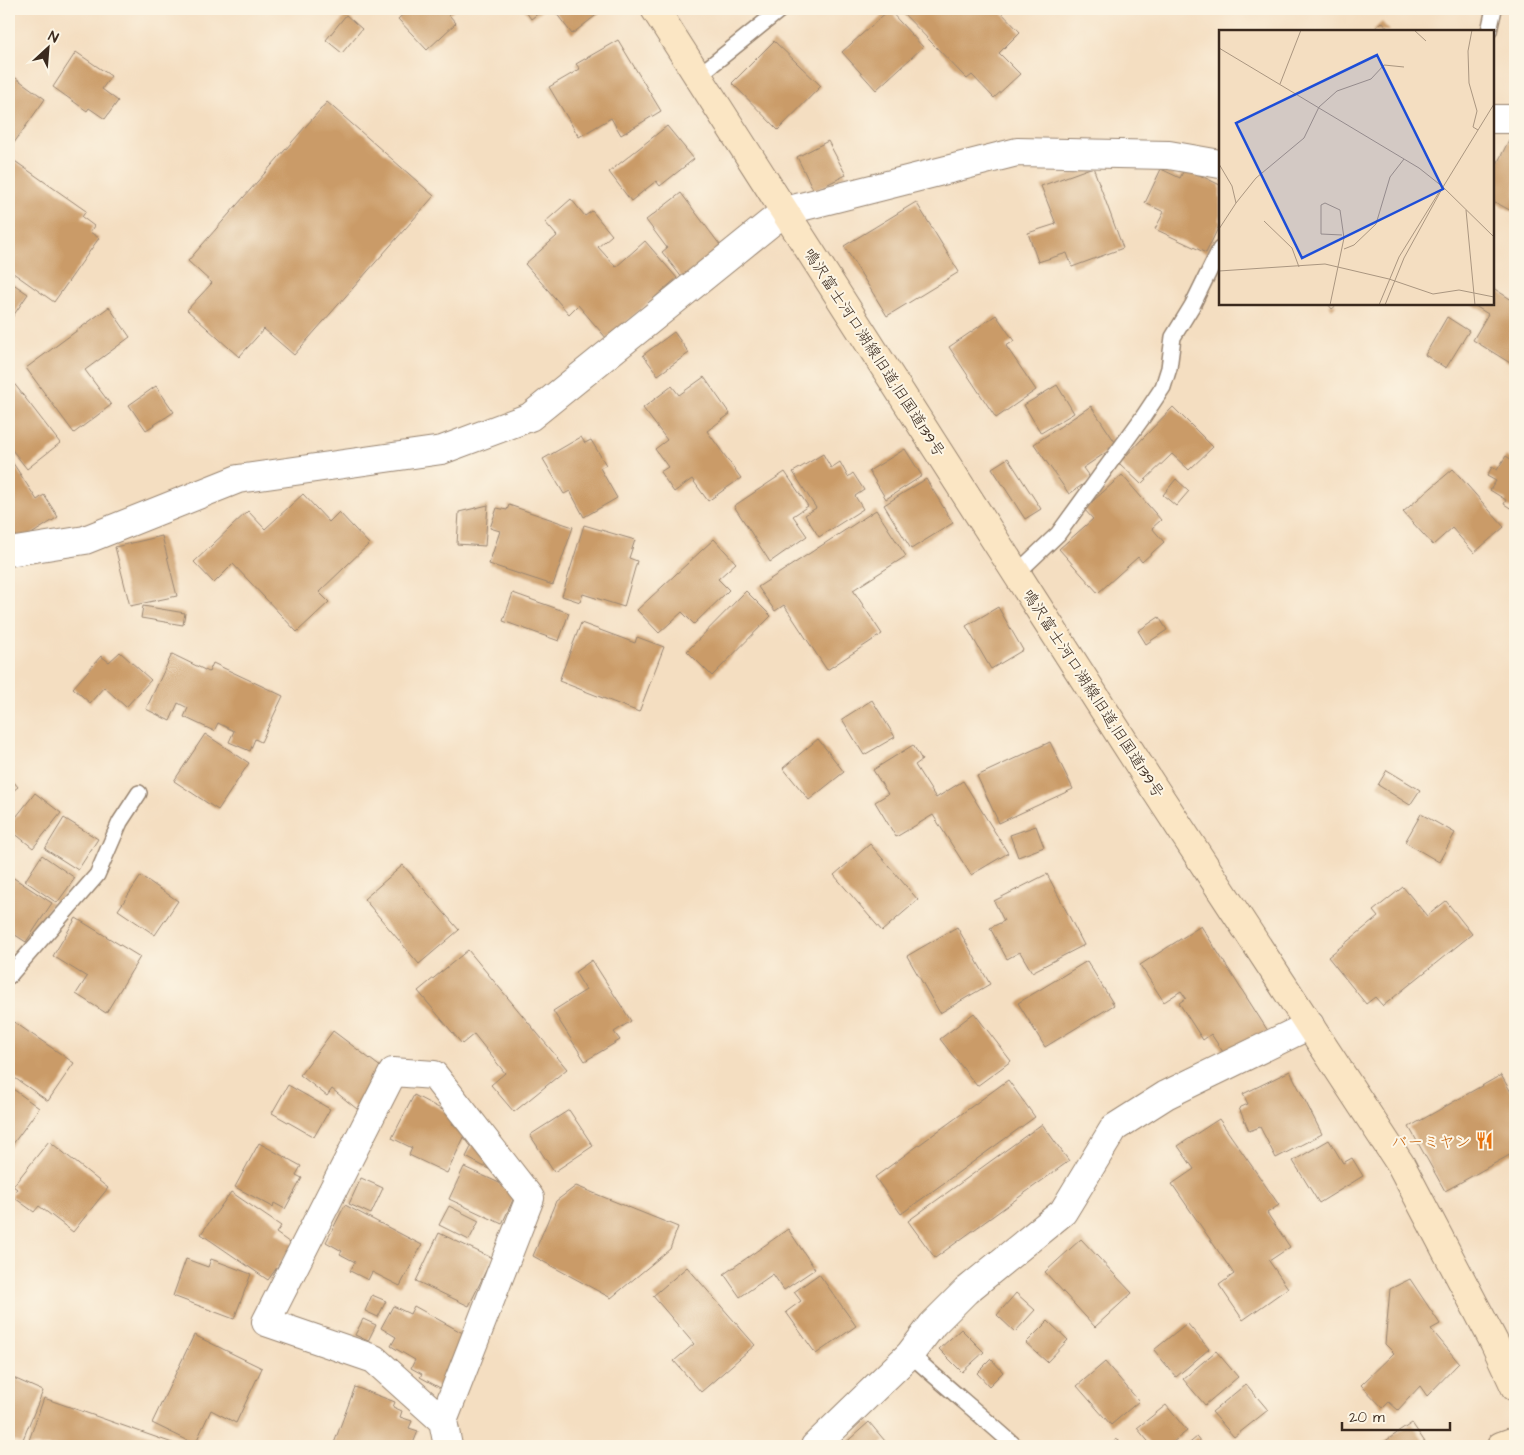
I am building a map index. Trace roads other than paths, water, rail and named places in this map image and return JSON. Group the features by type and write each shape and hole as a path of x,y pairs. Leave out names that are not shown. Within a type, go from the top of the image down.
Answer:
{"street":[{"name":"鳴沢富士河口湖線旧道;旧国道139号","path":"655,9 1150,782 1401,1165 1494,1342 1515,1387"},
{"path":"1494,119 1515,119"},
{"path":"9,552 85,540 238,479 442,450 530,417 785,211 1017,152 1169,155 1219,164"},
{"path":"815,1446 910,1354 934,1324 966,1292 1063,1212 1114,1128 1166,1095 1310,1025"},
{"path":"394,1072 434,1075 530,1198 446,1434 374,1359 266,1322 394,1072"},
{"path":"1501,1446 1515,1441"}],"lane":[{"path":"698,76 781,9"},
{"path":"1489,30 1494,9"},
{"path":"1017,573 1058,534 1163,388 1169,368 1173,337 1192,306 1219,251"},
{"path":"9,976 14,961 97,874 120,822 140,793"},
{"path":"910,1354 1015,1446"}],"place":[{"name":"バーミヤン","path":"1485,1141"}]}
